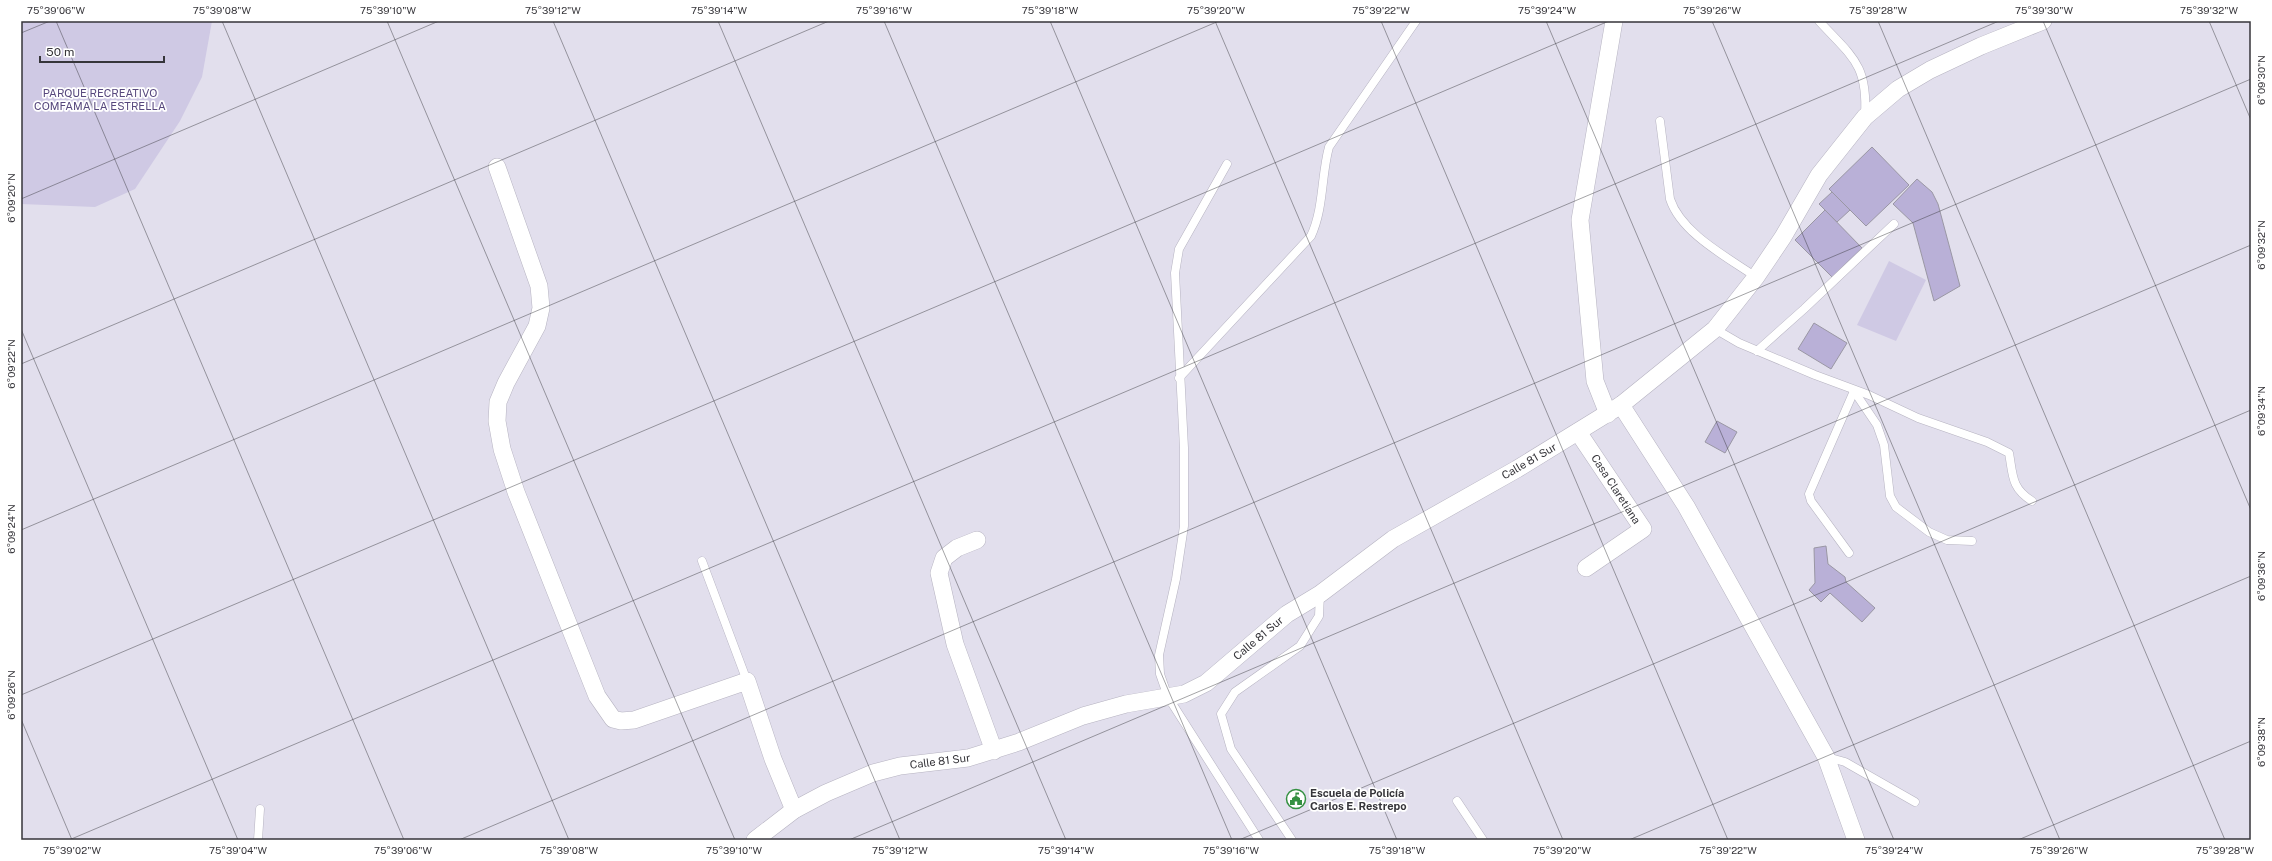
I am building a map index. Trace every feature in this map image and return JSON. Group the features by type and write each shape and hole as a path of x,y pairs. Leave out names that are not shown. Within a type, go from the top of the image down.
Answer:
{"street":[{"path":"1614,21 1580,220 1595,381 1614,410 1686,506 1826,757 1856,840"},
{"name":"Calle 81 Sur","path":"755,840 794,810 826,793 874,773 900,766 968,758 994,751 1083,716 1126,704 1168,698 1184,694 1206,683 1287,614 1320,594 1393,539 1614,410 1715,329 1756,277 1784,237 1819,175 1865,117 1898,89 1930,70 1981,46 2043,21"},
{"path":"497,167 539,286 541,308 536,326 506,383 498,402 497,421 502,449 516,492 597,696 606,712 613,719 621,721 634,720 747,682 773,759 794,810"},
{"name":"Casa Claretiana","path":"1578,432 1642,529 1586,568"},
{"path":"977,540 957,548 944,558 939,573 955,644 994,751"}],"lane":[{"path":"1179,378 1312,236 1318,221 1323,167 1329,146 1416,21"},
{"path":"1819,21 1858,64 1866,93 1865,117"},
{"path":"1660,121 1670,199 1674,211 1680,220 1695,233 1756,277"},
{"path":"1227,164 1179,249 1175,273 1179,378 1184,448 1184,526 1176,579 1159,655 1160,674 1168,698 1259,840"},
{"path":"1757,351 1894,224"},
{"path":"1715,329 1757,351 1854,391 1869,395 1918,418 1987,442 2009,453 2014,481 2019,493 2032,501"},
{"path":"1854,391 1877,425 1884,445 1890,496 1896,507 1929,532 1947,540 1972,541"},
{"path":"1849,553 1811,501 1809,494 1854,391"},
{"path":"702,561 747,682"},
{"path":"1292,840 1231,749 1221,714 1235,692 1300,646 1319,616 1320,594"},
{"path":"1826,757 1845,762 1916,802"},
{"path":"1457,801 1483,840"},
{"path":"258,840 260,809"}],"green space":[{"name":"PARQUE RECREATIVO COMFAMA LA ESTRELLA","path":"21,21 212,21 202,77 180,121 135,189 95,207 21,204"},
{"path":"1889,261 1926,280 1896,341 1857,325"}],"building":[{"path":"1872,147 1909,185 1866,226 1829,189"},
{"path":"1917,179 1932,192 1938,204 1960,286 1934,301 1913,223 1893,204"},
{"path":"1832,192 1850,210 1837,222 1819,204"},
{"path":"1825,210 1862,248 1832,277 1795,240"},
{"path":"1814,323 1847,343 1831,369 1798,349"},
{"path":"1717,421 1737,432 1725,453 1705,442"},
{"path":"1826,546 1828,564 1845,577 1846,582 1875,608 1862,622 1830,593 1821,602 1809,590 1815,583 1814,548"}],"place":[{"name":"Escuela de Policía Carlos E. Restrepo","path":"1296,799"}]}
